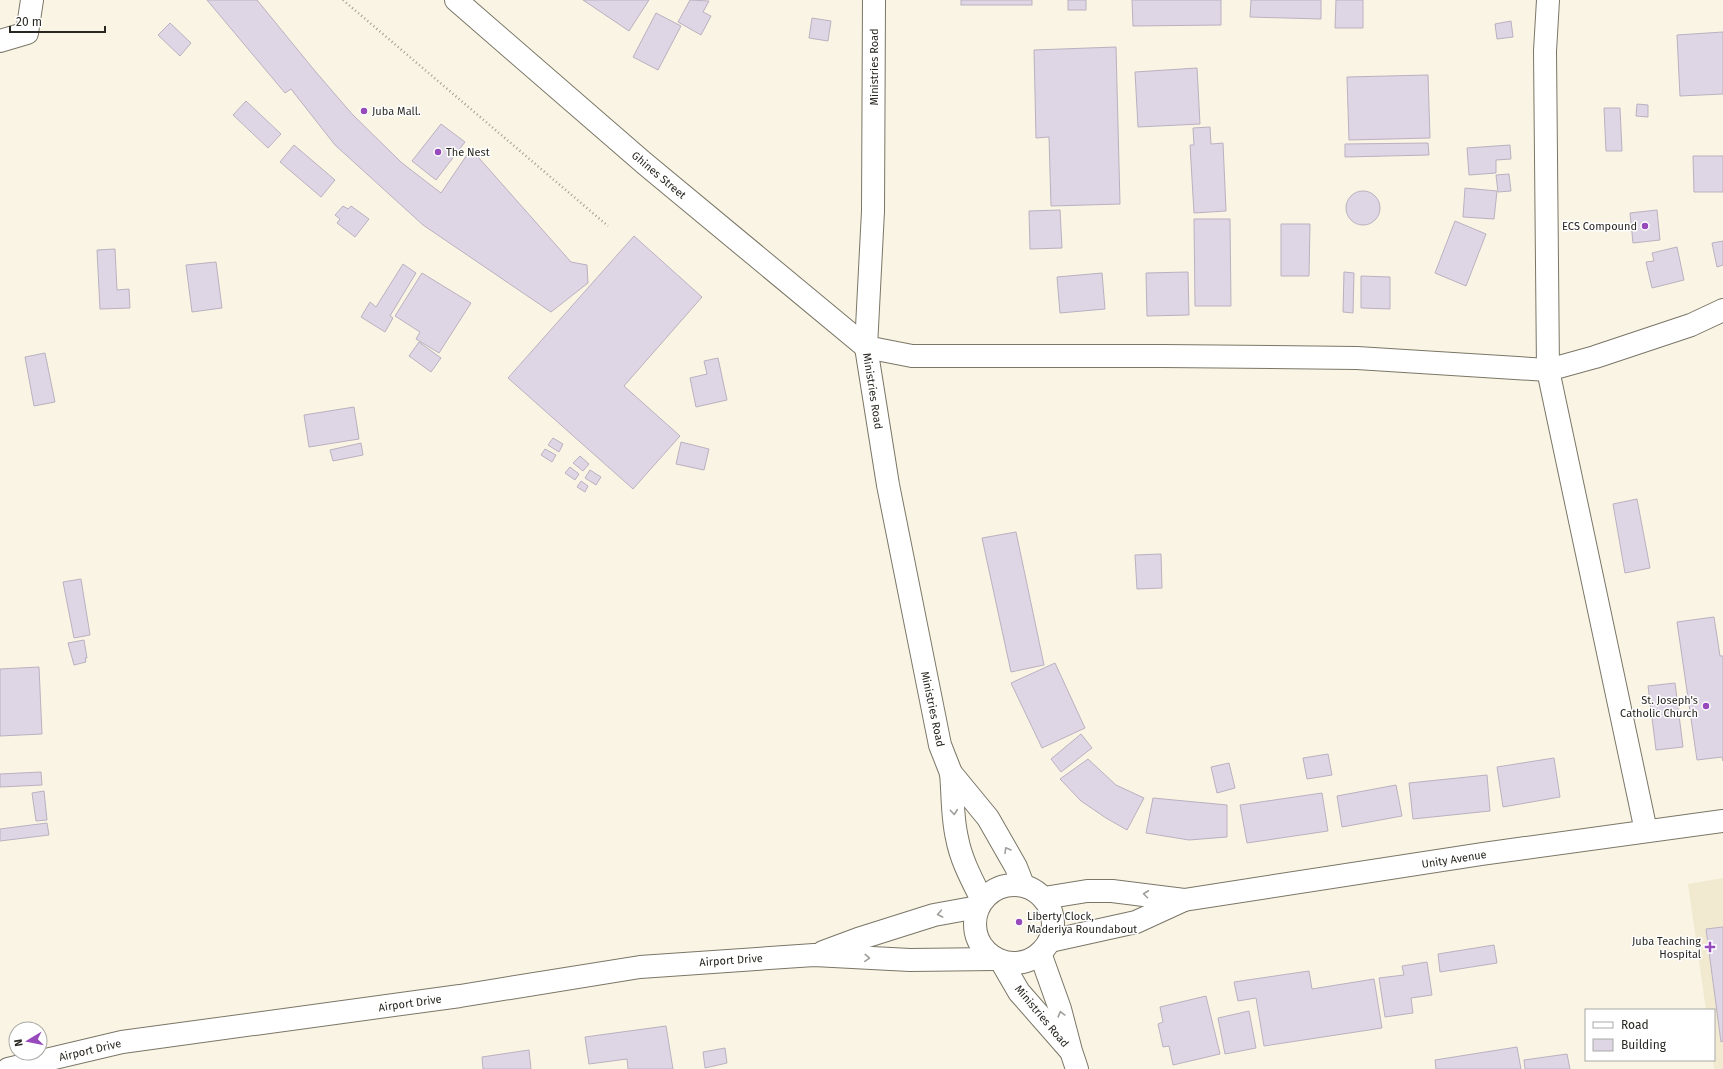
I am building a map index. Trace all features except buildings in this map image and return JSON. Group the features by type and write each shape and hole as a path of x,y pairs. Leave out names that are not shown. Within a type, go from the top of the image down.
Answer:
{"street":[{"path":"0,41 27,33 32,0"},
{"name":"Ghines Street","path":"456,0 644,163 866,346"},
{"name":"Ministries Road","path":"874,0 873,211 866,346 889,493 940,745 951,774 956,837 961,856 980,903"},
{"path":"1548,0 1545,59 1548,370 1646,831"},
{"path":"866,346 912,356 1357,358 1548,370 1691,325 1723,310"},
{"name":"Ministries Road","path":"951,774 988,818 1016,867 1023,885"},
{"name":"Unity Avenue","path":"1045,947 1136,922 1184,900 1482,854 1723,821"},
{"path":"1011,884 1023,885 1034,890 1044,898 1049,905 1054,925 1045,947 1027,961 1016,964 998,960 980,943 976,933 975,922 980,903 998,887 1011,884"},
{"name":"Unity Avenue","path":"1044,898 1087,891 1112,890 1184,900"},
{"name":"Airport Drive","path":"814,955 858,939 934,915 980,903"},
{"name":"Ministries Road","path":"1045,947 1074,1060"},
{"name":"Airport Drive","path":"8,1069 122,1042 460,996 640,967 814,955 910,960 998,960"},
{"name":"Ministries Road","path":"998,960 1019,992 1074,1060"}],"path":[{"path":"344,0 608,226"}],"shaded area":[{"name":"Juba Teaching Hospital","path":"1723,878 1723,1069 1714,1069 1715,1009 1706,1009 1688,884"}],"place":[{"name":"Juba Mall.","path":"364,111"},
{"name":"The Nest","path":"438,152"},
{"name":"ECS Compound","path":"1645,226"},
{"name":"St. Joseph's Catholic Church","path":"1706,706"},
{"name":"Liberty Clock, Maderiya Roundabout","path":"1019,922"},
{"name":"Juba Teaching Hospital","path":"1710,947"}]}
